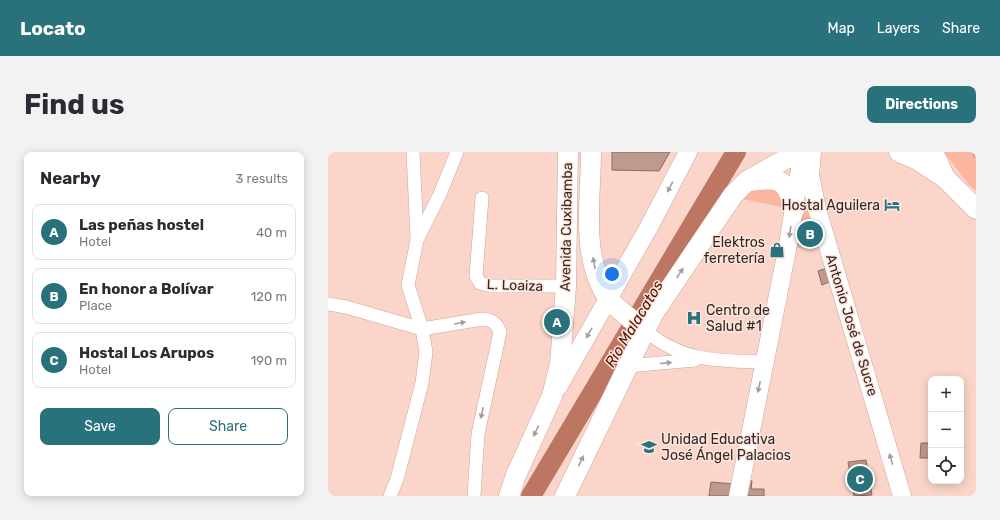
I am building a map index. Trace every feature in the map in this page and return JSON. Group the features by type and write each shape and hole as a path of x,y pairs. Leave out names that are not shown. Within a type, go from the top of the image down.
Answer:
{"main road":[{"name":"Avenida Cuxibamba","path":"509,496 516,475 552,396 560,364 566,286 568,152"},
{"name":"Avenida Cuxibamba","path":"590,152 589,225 593,260 594,267 608,299"},
{"path":"565,496 653,314 733,195 747,181 798,152"},
{"path":"899,152 916,159 945,178 976,209"},
{"path":"933,152 945,178"},
{"path":"747,181 772,179 783,183 789,190 794,212"},
{"path":"608,299 645,330"}],"street":[{"path":"390,496 397,479 422,383 426,352 422,329 408,285 417,240 413,152"},
{"path":"417,240 440,194 457,152"},
{"path":"552,396 608,299 688,152"},
{"path":"738,496 794,212 802,152"},
{"name":"Antonio José de Sucre","path":"812,152 810,175 817,209 902,496"},
{"name":"L. Loaiza","path":"482,198 476,276 480,284 491,286 566,286"},
{"path":"794,212 806,205 817,209"},
{"path":"328,294 346,307"},
{"path":"328,304 346,307 422,329 482,319 491,320 497,325 500,332 478,434 474,496"},
{"path":"645,330 667,347 694,357 764,362"},
{"path":"627,366 708,359"}],"shaded area":[{"path":"944,152 976,152 976,191 969,185"},
{"path":"767,188 779,191 786,208 743,199 751,192"},
{"path":"803,211 810,211 822,247 792,248 796,220"}],"building":[{"path":"612,152 670,152 659,171 612,170"},
{"path":"830,267 834,280 822,285 818,271"},
{"path":"921,443 928,443 928,458 920,458"},
{"path":"866,460 872,495 854,496 848,462"},
{"path":"744,481 752,481 751,489 764,489 764,496 744,496"},
{"path":"711,482 734,484 732,496 709,496"}],"waterway":[{"name":"Rio Malacatos","path":"531,496 736,152"},
{"path":"973,152 976,156"}],"place":[{"name":"Hostal Aguilera","path":"892,205"},
{"name":"En honor a Bolívar","path":"810,234"},
{"name":"Elektros ferretería","path":"777,250"},
{"name":"Centro de Salud #1","path":"694,318"},
{"name":"Las peñas hostel","path":"557,322"},
{"name":"Unidad Educativa José Ángel Palacios","path":"649,447"},
{"name":"Hostal Los Arupos","path":"860,479"}]}
